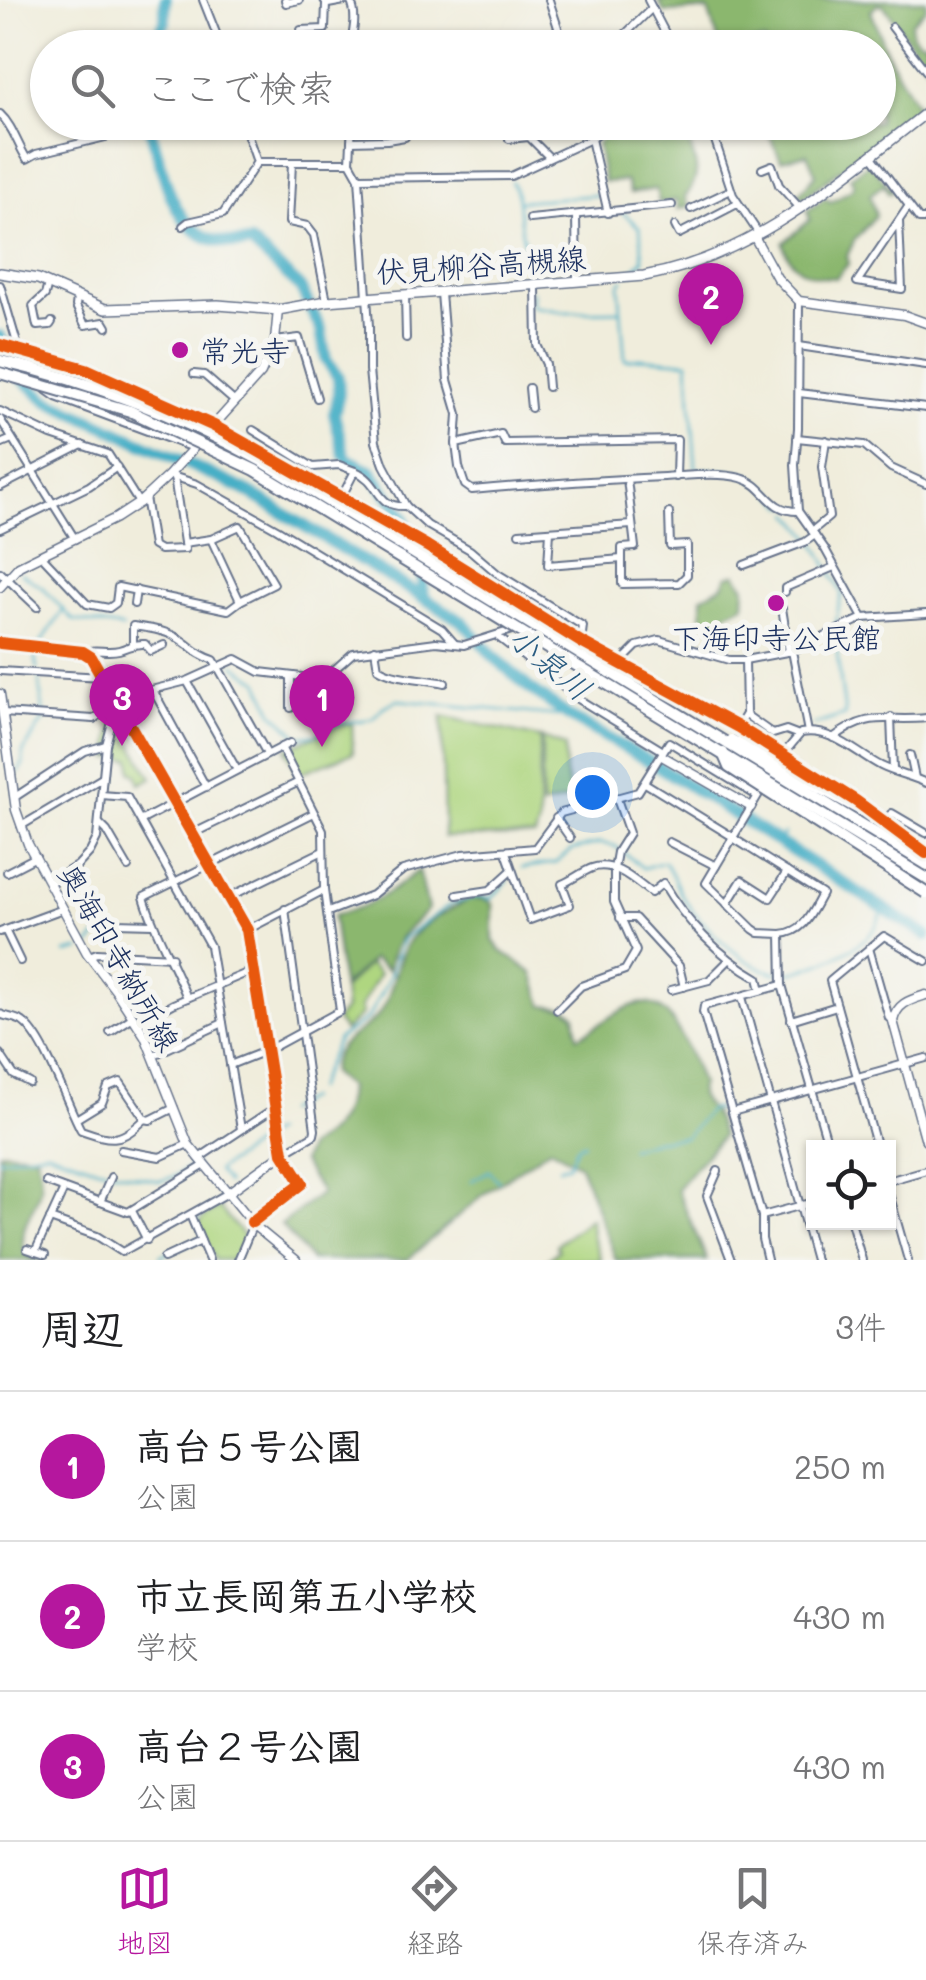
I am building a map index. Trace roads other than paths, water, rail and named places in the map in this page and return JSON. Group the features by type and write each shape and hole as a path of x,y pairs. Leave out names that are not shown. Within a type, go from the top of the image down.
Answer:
{"highway":[{"path":"0,361 94,385 216,436 926,864"},
{"path":"0,373 130,410 255,470 926,878"},
{"path":"655,701 862,811 926,852"},
{"path":"722,754 730,768 926,893"}],"main road":[{"name":"伏見柳谷高槻線","path":"896,136 926,113"},
{"name":"伏見柳谷高槻線","path":"0,273 49,283 104,309 218,305 278,310 327,301 536,286 670,271 707,260 758,237 891,140"}],"street":[{"path":"203,0 215,30"},
{"path":"284,0 286,4 298,0"},
{"path":"312,30 324,29 325,2 350,0 353,30"},
{"path":"548,0 558,30"},
{"path":"627,30 650,4 664,30"},
{"path":"896,32 926,71"},
{"path":"0,114 10,124 26,159 93,140"},
{"path":"249,140 256,162"},
{"path":"387,140 351,140 350,162 360,178 376,442 398,507"},
{"path":"532,140 549,157"},
{"path":"360,178 510,176 592,140 608,213"},
{"path":"716,140 737,204 777,278 799,301 904,315 926,323"},
{"path":"871,155 908,207 919,219 926,218"},
{"path":"256,162 350,162"},
{"path":"186,224 223,214 256,162"},
{"path":"292,163 289,222 311,230 327,301"},
{"path":"762,168 772,165 779,185 799,207"},
{"path":"691,209 731,190"},
{"path":"675,226 679,234 737,204"},
{"path":"530,219 672,206"},
{"path":"899,221 902,289 857,282 908,207"},
{"path":"576,216 577,282"},
{"path":"49,283 45,296 33,306 37,326 52,322"},
{"path":"0,284 29,374 56,397 191,450"},
{"path":"536,286 537,345 546,364 548,387"},
{"path":"441,293 448,380 458,414 456,444 465,485 472,490 627,478 742,478 761,490 774,506 798,511"},
{"path":"405,296 406,338"},
{"path":"77,297 76,306 85,325 104,322 107,327"},
{"path":"799,301 798,511 863,618"},
{"path":"0,587 3,575 142,500 172,474 261,373 276,341 278,310"},
{"path":"276,341 299,338 317,398"},
{"path":"0,345 86,369 214,426 427,546 581,642 738,727 926,852"},
{"path":"799,346 926,365"},
{"path":"194,374 204,374 235,402"},
{"path":"528,388 530,408"},
{"path":"798,393 926,408"},
{"path":"0,411 108,454 142,500 153,546 160,550 185,549 172,474"},
{"path":"0,419 75,539"},
{"path":"252,430 313,467 339,466 372,480 385,504 398,507 470,550 498,574 583,626 581,642"},
{"path":"456,444 502,434 505,442 677,440 676,477"},
{"path":"0,444 12,438"},
{"path":"797,438 864,446 892,468 926,484"},
{"path":"744,564 805,542 829,517 822,467 826,440"},
{"path":"0,487 82,445"},
{"path":"0,528 89,486 116,468"},
{"path":"340,498 355,471"},
{"path":"172,474 198,484 277,529 442,629 459,645"},
{"path":"627,478 635,547 622,548 622,584 679,583 687,574 687,545 670,546 669,513"},
{"path":"519,533 632,525"},
{"path":"41,555 86,604 109,608 116,603 118,587 228,610 274,584 240,526 210,539 184,543"},
{"path":"550,531 548,564 622,559"},
{"path":"210,539 240,601"},
{"path":"785,592 785,588 834,566"},
{"path":"3,575 37,608"},
{"path":"134,604 136,590"},
{"path":"782,608 803,733"},
{"path":"620,663 637,646 654,640 745,660 790,652 863,618 926,614"},
{"path":"2,711 94,718 124,697 187,680 236,659 260,672 326,677 353,653 436,642 459,645 496,637 538,616"},
{"path":"133,643 134,626 161,631 219,665 268,754"},
{"path":"496,637 580,700 749,809"},
{"path":"0,643 83,652 117,651 133,643 145,644 152,651 164,645"},
{"path":"375,649 378,668 390,676 415,676 445,683"},
{"path":"83,652 102,677 248,930 283,1153 302,1182 253,1223 238,1260"},
{"path":"745,660 748,720 772,734 786,730 833,738 893,770 926,782"},
{"path":"0,671 102,677"},
{"path":"292,676 292,708"},
{"path":"187,680 237,770"},
{"path":"152,690 206,787"},
{"name":"奥海印寺納所線","path":"0,694 14,797 21,826 36,857 89,956 136,1021 154,1055 188,1144 253,1223 295,1260"},
{"path":"50,882 90,852 100,824 106,746 116,702"},
{"path":"738,727 746,714"},
{"path":"833,738 860,722 891,717 926,718"},
{"path":"891,717 893,770"},
{"path":"646,781 734,836 822,894 802,928 794,933 760,934 706,882 734,836 781,756 803,733"},
{"path":"328,912 372,895 403,870 463,854 535,848 556,818 576,808 638,792 669,742 757,796"},
{"path":"142,820 290,743"},
{"path":"14,797 85,751 106,746"},
{"path":"230,1064 268,1050 340,1011 324,890 323,830 281,748"},
{"path":"910,755 915,778"},
{"path":"21,826 102,778"},
{"path":"192,834 298,782"},
{"path":"0,786 13,786"},
{"path":"102,794 127,797 210,946 241,1129"},
{"path":"558,1010 581,986 625,970 636,944 614,902 614,868 629,833 617,799"},
{"path":"187,998 172,958 152,924 144,897 314,813"},
{"path":"883,821 892,813 926,833"},
{"path":"556,818 570,838"},
{"path":"100,824 108,830 128,867"},
{"path":"669,842 716,866"},
{"path":"229,897 323,851"},
{"path":"506,852 530,920 570,905 562,884 593,868 614,868 651,893 663,883 676,906 729,960 758,978 761,990"},
{"path":"7,872 36,857"},
{"path":"727,904 742,880 770,898 787,872"},
{"path":"458,895 490,890 514,874"},
{"path":"248,930 324,890"},
{"path":"20,961 3,931 65,909"},
{"path":"50,1219 97,1236 122,1252 190,1216 314,1135 304,1031 285,909"},
{"path":"620,918 634,918 679,966 684,986"},
{"path":"116,923 152,924"},
{"path":"781,934 782,982 827,1140"},
{"path":"874,1140 830,981 884,936 926,960"},
{"path":"869,948 889,1018 894,1021"},
{"path":"89,956 97,953 172,958"},
{"path":"671,990 709,980 729,960"},
{"path":"110,1032 255,970"},
{"path":"768,1260 762,1239 762,1216 703,1012 704,1006 782,982"},
{"path":"926,996 908,1000 899,1007 894,1021 926,1141"},
{"path":"742,997 815,1260"},
{"path":"791,1020 838,1006"},
{"path":"0,1014 22,1021 52,1064 81,1130 111,1140 127,1136 145,1119 174,1108"},
{"path":"154,1055 223,1023"},
{"path":"0,1054 14,1075 30,1083"},
{"path":"732,1112 926,1058"},
{"path":"76,1120 102,1103 108,1087 120,1082 145,1119"},
{"path":"132,1211 276,1107"},
{"path":"121,1150 160,1157 188,1144"},
{"path":"896,1179 926,1170"},
{"path":"718,1171 707,1196 732,1260"},
{"path":"100,1202 111,1177"},
{"path":"46,1182 132,1211 146,1240"},
{"path":"45,1254 31,1250 64,1189"},
{"path":"762,1216 806,1204"},
{"path":"190,1216 209,1260"},
{"path":"896,1218 908,1260"},
{"path":"853,1230 862,1260"},
{"path":"164,1258 201,1241"}],"waterway":[{"path":"160,30 165,22 165,0"},
{"path":"153,140 168,188 188,224 204,236 224,243 251,243 300,287 321,330 326,360 338,377 334,414 344,453 347,459 370,470 403,516 420,551 424,598"},
{"path":"511,181 531,280"},
{"path":"520,201 599,195 603,198"},
{"path":"622,212 640,228 643,260 629,274"},
{"path":"623,280 619,285 625,360 688,362 696,469 742,472 767,487 786,507"},
{"path":"532,291 532,306 564,312 620,311"},
{"name":"小泉川","path":"0,336 21,378 47,400 245,490 424,598 463,622 529,688 570,717 659,767 926,935"},
{"path":"791,513 815,542 842,594 836,638 845,715 814,725"},
{"path":"21,573 43,588 73,620 123,628"},
{"path":"37,669 34,653 63,611"},
{"path":"234,665 259,681 273,712 299,737 317,734 334,724 372,719 383,707 398,700 570,717"},
{"path":"18,772 23,752 44,719 39,677"},
{"path":"778,844 784,834"},
{"path":"522,868 555,863 572,850 600,843 615,846 643,868 664,862 682,896 711,931 751,963 778,973"},
{"path":"316,1089 338,1039 368,1018 390,976 402,939 451,904 480,896 490,899 508,881"},
{"path":"786,973 820,964 855,946 872,932 883,910"},
{"path":"89,946 98,935"},
{"path":"66,953 80,950"},
{"path":"285,1111 308,1099"},
{"path":"630,1148 686,1137 710,1109 727,1110"},
{"path":"227,1183 217,1171 273,1132"},
{"path":"559,1168 569,1164 577,1146 584,1143"},
{"path":"0,1159 47,1151 98,1168 160,1181 196,1163"},
{"path":"471,1181 489,1171 499,1182"},
{"path":"196,1221 199,1215 227,1198"},
{"path":"160,1256 197,1239"}],"place":[{"name":"市立長岡第五小学校","path":"711,345"},
{"name":"常光寺","path":"180,350"},
{"name":"下海印寺公民館","path":"776,603"},
{"name":"高台２号公園","path":"122,746"},
{"name":"高台５号公園","path":"322,747"}]}
